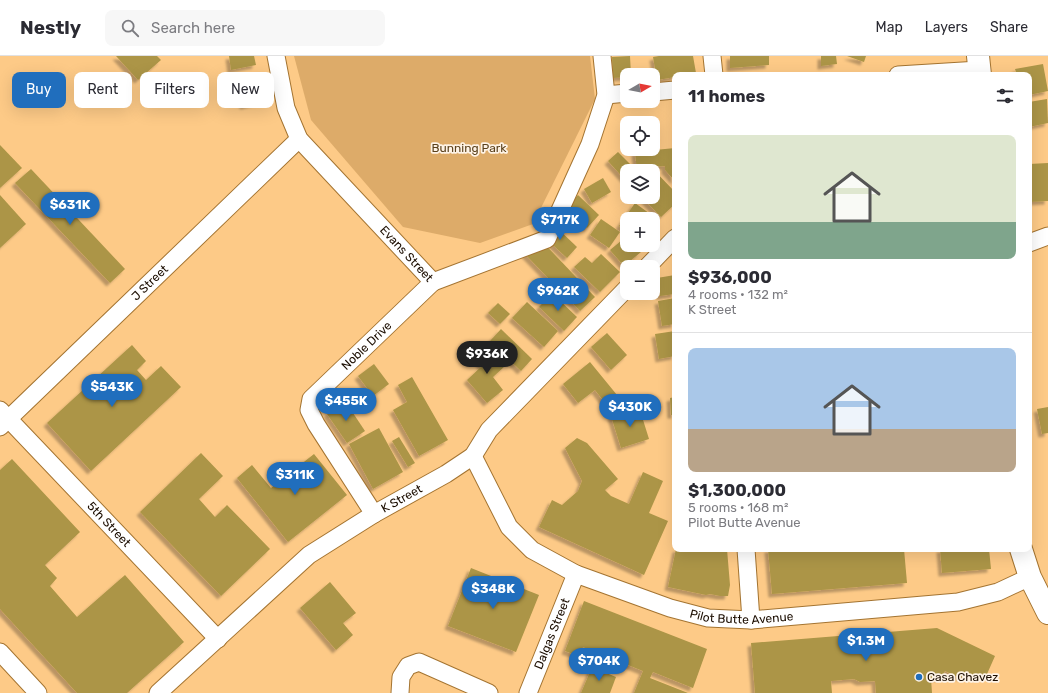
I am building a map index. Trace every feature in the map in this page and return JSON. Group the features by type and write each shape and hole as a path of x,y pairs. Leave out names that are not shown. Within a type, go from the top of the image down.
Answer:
{"main road":[{"path":"1022,552 1030,577 1048,613"}],"street":[{"name":"Evans Street","path":"276,56 286,108 299,139 433,282 547,239 590,144 606,95"},
{"path":"602,56 606,95 620,94"},
{"path":"712,56 714,72"},
{"path":"928,72 979,67"},
{"path":"660,91 672,90"},
{"name":"J Street","path":"3,419 299,139"},
{"path":"1032,242 1048,236"},
{"path":"654,260 672,241"},
{"name":"Noble Drive","path":"374,514 316,424 309,410 311,399 433,282"},
{"name":"K Street","path":"158,693 309,555 374,514 446,474 473,456 489,430 620,295"},
{"name":"5th Street","path":"3,419 218,639"},
{"name":"Pilot Butte Avenue","path":"473,456 509,527 532,550 576,574 670,608 708,618 751,620 958,602 998,592 1030,577"},
{"path":"746,552 751,620"},
{"name":"Dalgas Street","path":"528,693 576,574"},
{"path":"0,652 38,693"},
{"path":"400,693 401,677 408,666 420,662 489,693"}],"green space":[{"name":"Bunning Park","path":"294,56 590,56 595,99 533,224 480,243 403,227 311,120"}],"building":[{"path":"116,56 157,56 161,60 147,72 140,72 140,78 138,80"},
{"path":"229,56 254,56 256,65 231,70"},
{"path":"630,56 631,68 620,68 620,78 613,78 612,57"},
{"path":"693,56 696,72 672,72 672,78 660,80 660,68 655,68 653,57"},
{"path":"730,56 769,56 769,65 730,68"},
{"path":"821,56 836,56 837,64 821,66"},
{"path":"847,56 866,56 864,62"},
{"path":"1043,64 1048,91 1032,94 1032,72 1016,72 1015,69"},
{"path":"1047,99 1048,123 1032,126 1032,102"},
{"path":"0,145 22,168 0,188"},
{"path":"672,148 672,178 665,170 665,166 660,166 660,164 636,164 635,156 660,156 660,150"},
{"path":"618,152 620,156 622,156 630,164 620,164 620,174 608,161"},
{"path":"1048,163 1048,201 1032,202 1032,164"},
{"path":"31,169 125,269 110,283 15,183"},
{"path":"660,176 672,189 672,207 661,217 660,212 656,212 649,204 660,204"},
{"path":"603,178 611,192 592,203 584,189"},
{"path":"0,195 26,224 0,248"},
{"path":"578,195 599,215 587,228 566,208"},
{"path":"634,204 636,204 648,212 629,212"},
{"path":"601,219 620,232 609,248 590,235"},
{"path":"554,225 577,247 567,258 543,236"},
{"path":"539,238 595,297 580,311 524,253"},
{"path":"620,242 620,252 641,252 631,260 620,260 620,261 610,250"},
{"path":"601,254 620,272 600,292 574,267 585,257 592,263"},
{"path":"672,276 672,294 660,296 660,278"},
{"path":"552,293 577,317 564,331 539,307"},
{"path":"672,299 672,324 662,326 658,301"},
{"path":"527,302 558,331 544,347 512,318"},
{"path":"498,303 510,314 500,324 488,313"},
{"path":"501,329 532,359 521,371 490,341"},
{"path":"672,331 672,357 659,359 655,334"},
{"path":"607,333 627,355 611,370 591,347"},
{"path":"132,345 146,361 137,370 146,380 161,366 181,387 91,471 47,423"},
{"path":"487,345 505,366 493,377 503,390 487,403 467,380 482,366 473,357"},
{"path":"590,362 617,395 606,404 595,390 578,403 563,384"},
{"path":"374,364 389,384 373,396 358,376"},
{"path":"412,377 448,440 419,456 393,410 407,402 398,385"},
{"path":"670,398 672,398 672,415 671,415"},
{"path":"345,401 365,431 347,443 327,414"},
{"path":"639,407 649,439 621,448 611,416"},
{"path":"1048,407 1048,433 1042,434 1037,409"},
{"path":"379,428 403,472 373,489 349,444"},
{"path":"399,437 415,463 408,467 392,441"},
{"path":"577,438 587,443 618,479 605,490 611,496 629,504 643,472 663,481 649,513 668,521 644,575 539,527 552,500 562,505 578,491 582,481 565,448"},
{"path":"201,453 223,476 199,499 215,517 227,505 270,549 221,596 140,512"},
{"path":"314,454 347,495 288,542 237,478 252,465 271,488"},
{"path":"12,459 80,532 45,565 57,578 50,586 77,617 125,575 184,642 127,693 77,693 0,609 0,470"},
{"path":"675,552 727,552 730,585 728,596 706,595 668,587"},
{"path":"768,552 904,552 907,583 772,594"},
{"path":"940,552 989,552 991,569 942,573"},
{"path":"471,568 539,595 516,652 448,626"},
{"path":"330,582 356,613 343,623 353,635 336,650 300,608"},
{"path":"584,601 707,649 693,688 653,672 650,678 688,693 634,693 643,671 583,647 579,656 565,651"},
{"path":"937,628 995,656 987,674 958,677 945,671 941,678 931,678 932,693 876,693 875,681 860,682 854,679 831,681 832,693 755,693 751,643"},
{"path":"592,667 616,677 610,693 581,693"}],"place":[{"name":"Casa Chavez","path":"919,677"}]}
